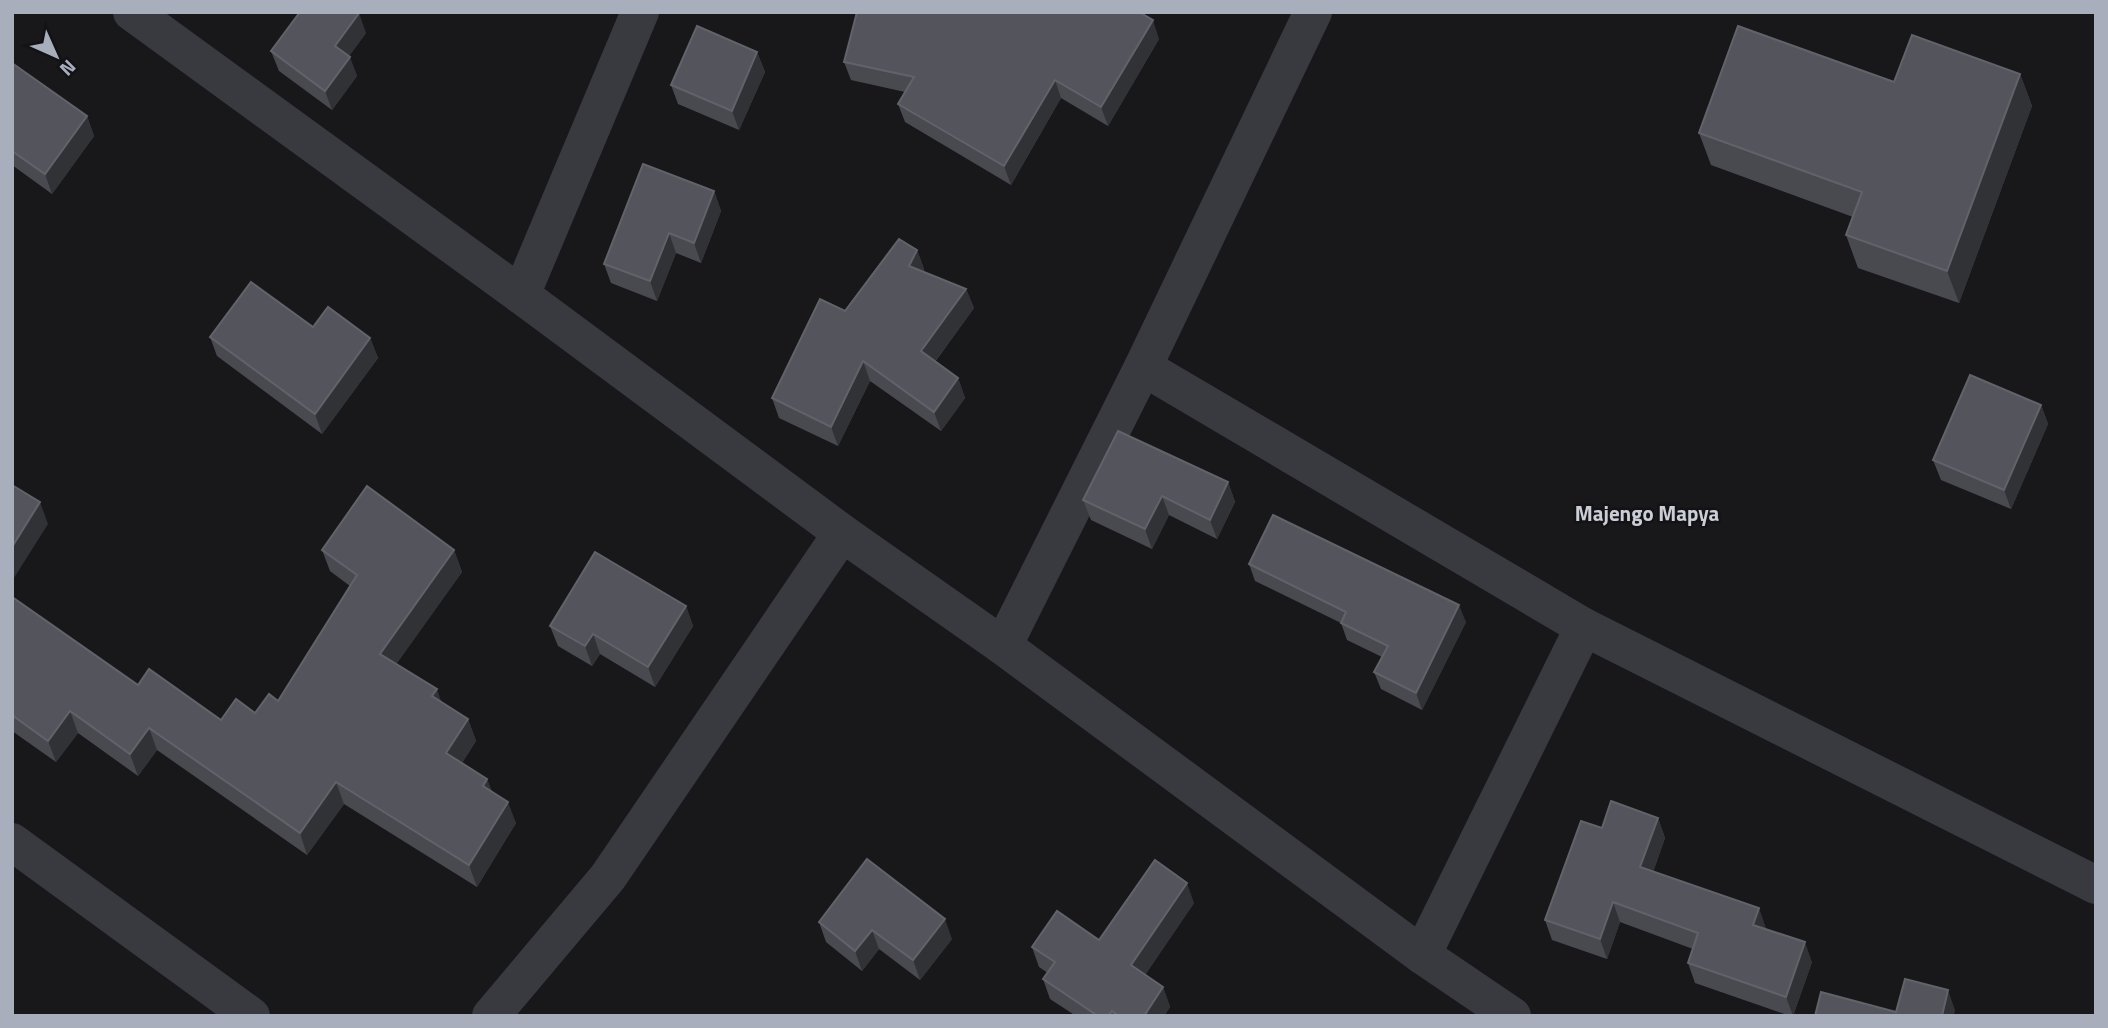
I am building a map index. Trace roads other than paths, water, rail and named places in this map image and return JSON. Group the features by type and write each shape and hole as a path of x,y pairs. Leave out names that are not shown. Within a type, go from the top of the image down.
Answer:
{"street":[{"path":"132,12 842,533 1003,646 1422,955 1512,1016"},
{"path":"521,295 640,12"},
{"path":"1003,646 1143,367 1313,12"},
{"path":"1143,367 1584,627 2096,884"},
{"path":"491,1016 607,877 842,533"},
{"path":"1422,955 1584,627"},
{"path":"12,842 251,1016"}],"district":[{"name":"Majengo Mapya","path":"1647,513"}]}
